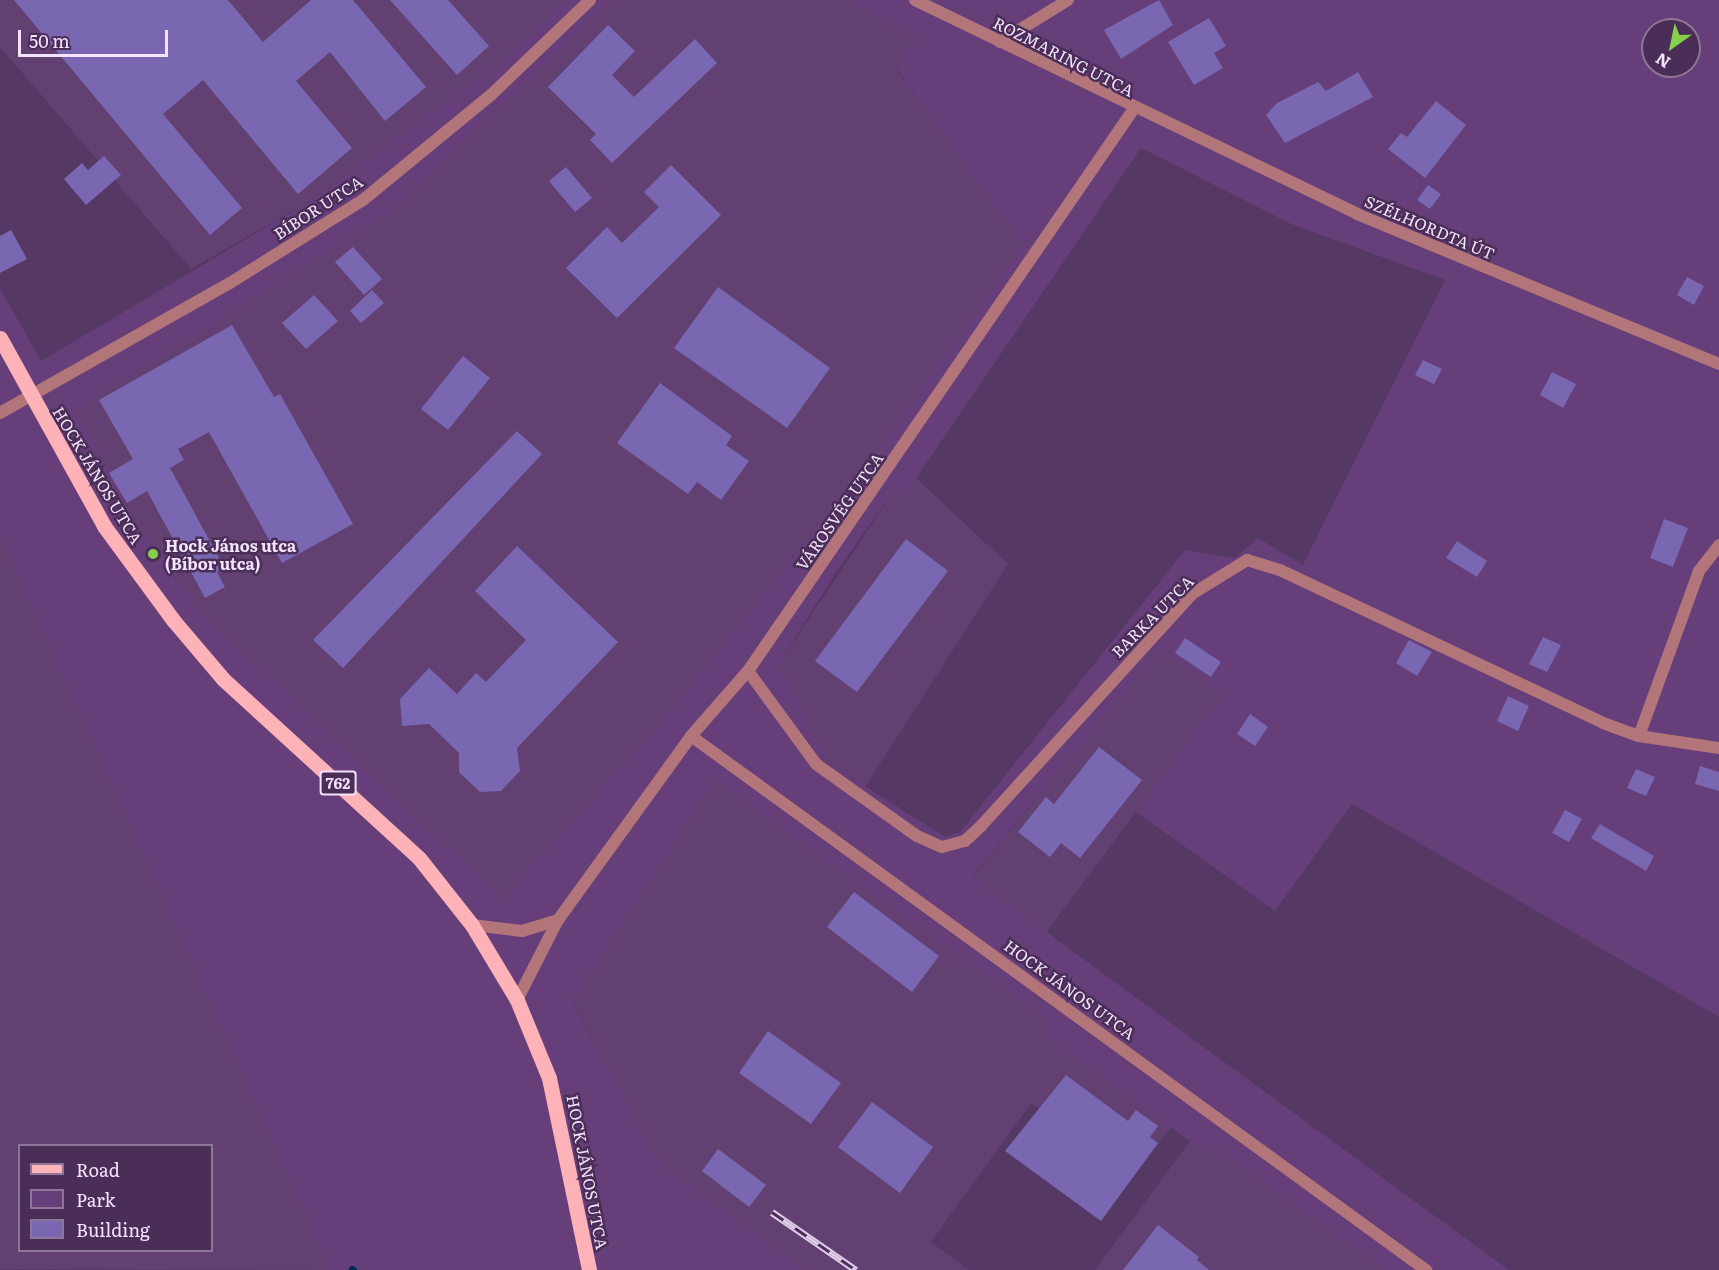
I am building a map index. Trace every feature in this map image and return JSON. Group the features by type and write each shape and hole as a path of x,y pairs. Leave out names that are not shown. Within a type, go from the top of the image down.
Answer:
{"main road":[{"name":"HOCK JÁNOS UTCA","path":"0,338 104,526 173,620 223,679 418,858 472,925 518,1000 560,1113 589,1270"}],"street":[{"name":"BÍBOR UTCA","path":"0,413 32,397 363,200 492,94 590,0"},
{"name":"ROZMARING UTCA","path":"915,0 1133,110"},
{"path":"1000,42 1068,0"},
{"name":"SZÉLHORDTA ÚT","path":"1133,110 1357,214 1719,364"},
{"name":"VÁROSVÉG UTCA","path":"518,1000 558,920 692,736 748,671 1133,110"},
{"path":"1639,736 1699,571 1719,545"},
{"name":"BARKA UTCA","path":"748,671 816,764 916,836 942,847 965,841 981,826 1192,594 1247,560 1280,570 1639,736 1719,748"},
{"name":"HOCK JÁNOS UTCA","path":"692,736 1426,1270"},
{"path":"472,925 522,931 558,920"}],"shaded area":[{"path":"0,0 566,0 511,54 315,198 191,269 0,47"},
{"path":"612,0 848,0 916,39 896,69 1025,244 872,458 652,733 502,900 200,611 140,530 76,410 391,211"},
{"path":"916,478 1008,564 865,787 830,764 778,665 895,489 904,496"},
{"path":"0,536 331,1270 0,1269"},
{"path":"1161,647 1223,695 1046,933 971,878"},
{"path":"715,780 1053,1022 1044,1035 1171,1127 1133,1178 1031,1103 931,1242 969,1270 806,1270 660,1165 571,1000"},
{"path":"1190,1141 1203,1149 1208,1142 1386,1270 1095,1270"}],"green space":[{"path":"566,0 612,0 391,211 77,410 140,530 200,611 502,900 652,733 872,458 1024,244 896,68 916,39 848,0 1719,0 1719,1017 1352,804 1275,911 1136,812 1223,695 1161,648 971,877 1509,1270 1386,1270 1208,1142 1203,1149 1190,1141 1044,1035 1052,1022 715,780 571,1001 660,1164 806,1270 331,1270 0,536 0,288 41,361 315,198 511,54","holes":["1141,148 1291,224 1445,280 1303,565 1258,538 1235,558 1185,550 960,832 945,837 830,764 778,665 837,571 895,489 904,496"]}],"building":[{"path":"14,0 228,0 263,42 311,0 353,0 426,87 385,121 330,52 296,81 352,148 298,194 203,80 163,114 242,208 210,235"},
{"path":"390,0 448,0 489,46 457,75"},
{"path":"1159,0 1173,25 1121,59 1104,30"},
{"path":"1209,18 1226,46 1214,53 1223,68 1194,85 1168,42"},
{"path":"608,25 635,51 612,75 634,97 695,39 717,63 612,163 590,140 596,134 548,87"},
{"path":"1358,72 1373,97 1285,143 1266,115 1277,103 1318,82 1326,91"},
{"path":"1436,101 1466,125 1425,178 1388,149 1401,133 1407,137"},
{"path":"104,156 121,175 86,205 64,179 82,163 88,170"},
{"path":"671,165 721,215 617,318 566,268 607,227 622,243 659,207 644,192"},
{"path":"566,167 592,198 575,212 549,181"},
{"path":"1428,185 1441,194 1430,209 1417,200"},
{"path":"11,230 27,259 0,273 0,236"},
{"path":"353,247 382,279 364,295 335,262"},
{"path":"1687,277 1704,286 1694,305 1677,295"},
{"path":"718,287 830,368 787,428 674,348"},
{"path":"372,290 384,303 361,323 350,311"},
{"path":"314,295 338,321 306,349 282,323"},
{"path":"232,325 274,397 280,394 353,524 282,563 209,432 178,449 184,460 170,468 224,567 217,572 225,587 205,598 147,491 127,503 109,473 133,459 99,400"},
{"path":"463,356 490,378 448,430 421,409"},
{"path":"1423,360 1442,369 1434,384 1415,375"},
{"path":"1552,372 1576,384 1563,408 1540,395"},
{"path":"660,383 732,436 726,445 749,461 721,500 697,482 688,494 617,443"},
{"path":"517,431 542,454 343,668 313,640"},
{"path":"1664,519 1688,528 1673,567 1650,558"},
{"path":"906,539 948,571 857,692 815,661"},
{"path":"1457,541 1487,561 1477,577 1446,558"},
{"path":"517,546 618,642 517,748 520,771 501,791 480,792 459,772 459,753 429,724 402,726 400,699 429,668 457,694 476,673 486,682 526,640 475,591"},
{"path":"1543,637 1561,645 1547,672 1529,664"},
{"path":"1185,638 1221,662 1211,677 1175,653"},
{"path":"1409,640 1432,652 1417,676 1396,663"},
{"path":"1508,696 1529,706 1518,731 1497,721"},
{"path":"1250,714 1268,727 1255,746 1237,734"},
{"path":"1099,747 1142,780 1080,858 1061,843 1050,857 1018,832 1046,797 1054,804"},
{"path":"1700,766 1719,772 1719,791 1695,784"},
{"path":"1636,769 1655,777 1646,796 1627,788"},
{"path":"1565,810 1582,819 1569,842 1552,833"},
{"path":"1600,824 1654,856 1646,871 1591,838"},
{"path":"854,892 939,956 912,992 827,927"},
{"path":"768,1031 841,1083 811,1124 739,1073"},
{"path":"1066,1075 1128,1121 1136,1110 1158,1126 1150,1137 1158,1143 1101,1221 1005,1151"},
{"path":"872,1102 933,1147 900,1193 838,1147"},
{"path":"718,1149 766,1185 749,1207 702,1171"},
{"path":"1158,1225 1199,1257 1197,1260 1209,1270 1123,1270"}],"railway":[{"path":"772,1212 856,1270"}],"place":[{"name":"Hock János utca (Bíbor utca)","path":"153,554"}]}
